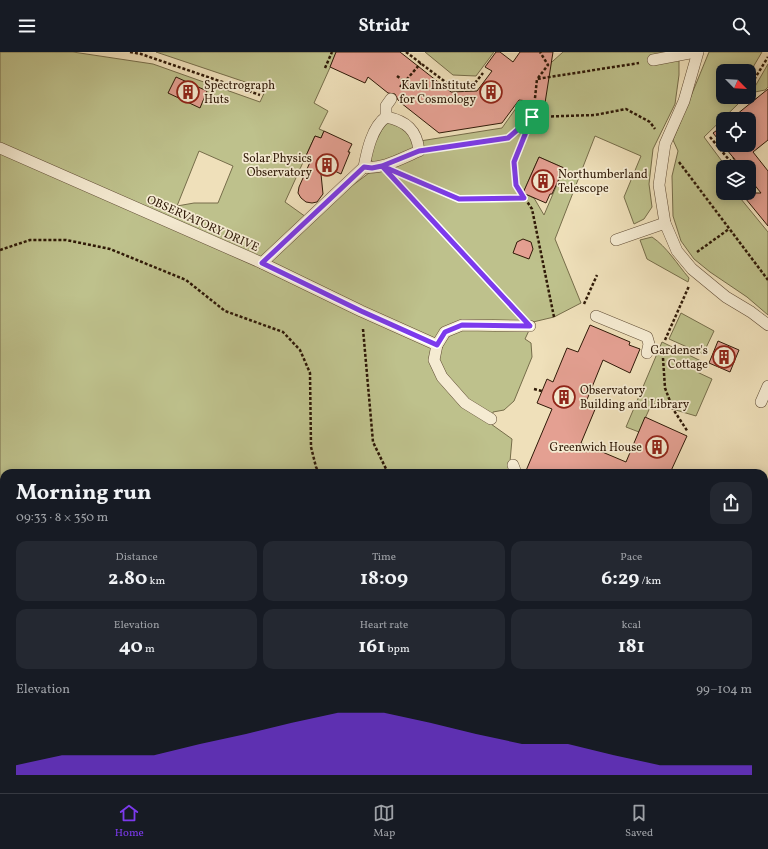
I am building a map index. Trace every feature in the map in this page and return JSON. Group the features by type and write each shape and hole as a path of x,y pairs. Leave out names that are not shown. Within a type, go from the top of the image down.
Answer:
{"lane":[{"path":"653,60 697,52 684,101 665,144 659,185 665,223 677,251 692,269 726,297 751,312 768,325"},
{"path":"386,117 386,106 391,98"},
{"path":"262,263 364,167 367,149 381,121 386,117 399,119 410,128 418,139 419,151 382,166 372,168 364,167"},
{"name":"OBSERVATORY DRIVE","path":"0,148 262,263 361,311 437,345"},
{"path":"616,240 665,223"},
{"path":"596,316 647,337 648,348"},
{"path":"491,419 465,403 442,377 434,360 437,345 445,332 462,325 530,326"},
{"path":"761,402 768,386"}],"path":[{"path":"130,52 141,54 260,95"},
{"path":"325,68 332,52"},
{"path":"406,52 448,84 475,83 483,73"},
{"path":"540,52 548,64 538,79 532,117 514,162 516,185 532,209 554,316"},
{"path":"756,77 768,57"},
{"path":"538,79 653,60"},
{"path":"391,98 421,63"},
{"path":"397,76 413,88"},
{"path":"419,151 508,138 532,117 595,115 626,109 650,122 768,280"},
{"path":"710,137 730,161 734,158"},
{"path":"382,166 459,199 524,198"},
{"path":"382,166 530,326"},
{"path":"688,432 672,409 665,388 661,349 692,279 691,259 697,252 729,228"},
{"path":"0,250 30,240 66,240 110,249 186,280 225,311 283,332 300,350 310,373 311,447 318,469"},
{"path":"584,304 597,276"},
{"path":"361,311 373,442 386,469"},
{"path":"648,348 661,349"},
{"path":"534,388 542,391"}],"green space":[{"path":"0,52 73,52 153,64 260,102 266,89 156,52 337,52 314,103 328,111 319,129 324,131 321,138 315,136 285,202 313,222 345,191 369,173 396,164 420,141 502,128 543,70 563,52 679,52 679,75 675,104 653,149 649,184 652,207 644,219 634,224 624,197 641,156 595,136 555,239 581,303 554,317 533,322 525,339 531,343 532,357 514,401 504,410 493,412 491,424 512,439 509,469 0,469","holes":["199,151 233,166 218,203 194,203 177,206","539,157 564,168 544,215 534,198 523,193"]},
{"path":"425,52 494,52 476,76 453,75"},
{"path":"709,52 762,52 755,64 716,64 716,104 738,104 730,112 716,112 716,125 704,137 721,160 716,160 716,200 742,200 768,232 768,315 747,297 710,272 694,259 681,241 673,216 672,176 678,151 673,140"},
{"path":"768,64 768,87 765,90 756,92 756,85"},
{"path":"391,123 408,131 414,145 411,151 375,164 370,159 372,148 385,124"},
{"path":"652,237 672,256 689,278 688,282 647,259 640,240"},
{"path":"681,313 714,331 703,354 669,339"},
{"path":"662,342 701,361 697,372 712,379 696,416 652,403 639,432 626,427"}],"building":[{"path":"336,52 400,52 451,92 477,91 492,71 485,67 496,52 500,52 513,62 520,52 553,52 545,103 519,100 502,123 439,133 401,103 395,94 388,93 368,77 365,83 330,67"},
{"name":"Spectrograph Huts","path":"176,77 207,91 200,108 168,93"},
{"path":"768,89 768,140 756,150 756,112 740,112 750,104 756,104 756,99"},
{"name":"Solar Physics Observatory","path":"324,131 352,144 348,152 350,152 341,174 320,164 323,194 317,202 306,202 298,193 299,187 311,160 305,158 315,136 321,138"},
{"path":"729,152 753,152 768,171 768,226 747,200 756,200 756,193 761,193 756,187 756,160 735,160"},
{"name":"Northumberland Telescope","path":"539,157 564,168 552,194 550,194 546,203 523,193"},
{"path":"523,239 531,242 533,249 529,259 513,253 517,242"},
{"name":"Observatory Building and Library","path":"590,325 630,342 629,345 640,349 630,373 603,360 586,402 596,407 581,443 626,462 645,417 687,436 672,469 527,469 552,409 537,403 547,379 553,382 567,348 578,352"},
{"name":"Gardener's Cottage","path":"718,341 739,350 730,372 709,363"}],"place":[{"name":"Spectrograph Huts","path":"188,92"},
{"name":"Kavli Institute for Cosmology","path":"491,92"},
{"name":"Solar Physics Observatory","path":"327,165"},
{"name":"Northumberland Telescope","path":"543,181"},
{"name":"Gardener's Cottage","path":"724,357"},
{"name":"Observatory Building and Library","path":"564,397"},
{"name":"Greenwich House","path":"657,447"}],"route":[{"path":"532,117 508,138 419,151 382,166 372,168 364,167 262,263 361,311 437,345 445,332 462,325 530,326 382,166 459,199 524,198 516,185 514,162 532,117"}]}
